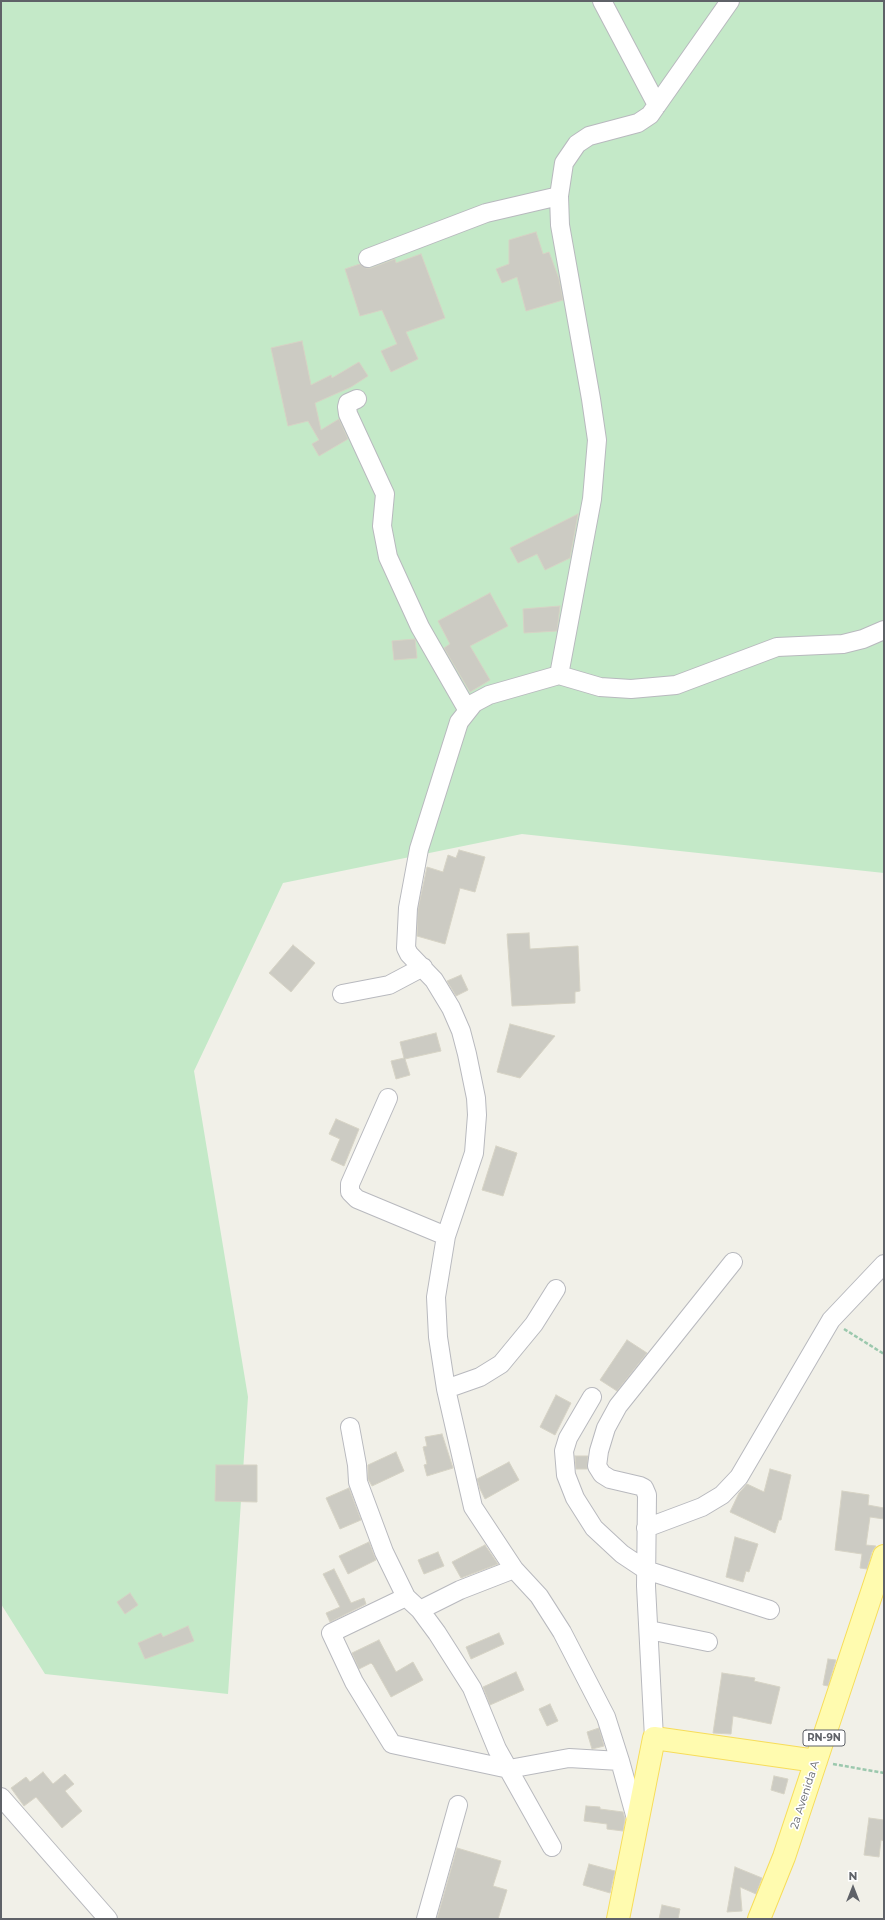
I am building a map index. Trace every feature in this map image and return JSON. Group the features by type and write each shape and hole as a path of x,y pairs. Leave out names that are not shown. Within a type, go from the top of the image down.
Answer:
{"main road":[{"name":"2a Avenida A","path":"759,1919 784,1857 884,1556"},
{"path":"618,1919 654,1738 816,1761"}],"street":[{"path":"602,1 657,105"},
{"path":"559,675 592,499 596,447 594,412 560,225 559,196 564,164 577,144 597,133 638,123 650,115 730,1"},
{"path":"368,258 486,213 559,196"},
{"path":"356,399 348,403 348,414 385,494 382,526 388,557 420,627 467,709"},
{"path":"638,1824 606,1718 562,1632 539,1596 514,1569 473,1507 446,1389 438,1337 436,1297 446,1236 474,1153 476,1098 461,1031 444,995 434,980 409,954 406,948 408,908 419,849 441,784 456,729 467,709 481,698 559,675 600,687 631,689 676,685 777,647 843,644 863,640 884,630"},
{"path":"342,994 389,985 423,967"},
{"path":"388,1098 350,1184 350,1192 357,1199 446,1236"},
{"path":"654,1738 646,1570 646,1492 640,1486 610,1479 602,1474 597,1462 601,1440 618,1406 734,1262"},
{"path":"646,1528 702,1507 722,1496 739,1477 831,1320 884,1264"},
{"path":"446,1389 480,1377 501,1364 534,1324 556,1288"},
{"path":"592,1397 568,1438 564,1451 566,1475 576,1498 594,1528 622,1554 646,1570 770,1610"},
{"path":"350,1427 357,1465 358,1482 374,1528 406,1597 420,1610 437,1633 472,1688 497,1749 552,1847"},
{"path":"420,1610 460,1590 514,1569"},
{"path":"406,1597 331,1633 354,1682 392,1744 509,1769 569,1758 620,1761"},
{"path":"649,1630 708,1642"},
{"path":"1,1797 108,1919"},
{"path":"426,1919 458,1805"}],"path":[{"path":"831,1320 884,1354"},
{"path":"816,1761 884,1773"}],"green space":[{"path":"1,1 884,1 884,873 522,834 283,883 194,1071 248,1397 228,1694 45,1674 1,1604"}],"building":[{"path":"536,232 543,254 549,252 559,279 563,300 526,311 517,277 502,283 496,269 509,264 509,240"},
{"path":"421,254 445,318 406,332 418,359 391,372 381,351 397,344 382,310 360,316 345,269 360,264 366,268 371,268 395,259 396,263"},
{"path":"302,341 311,385 331,375 332,378 359,362 368,376 351,387 315,403 321,430 339,419 348,439 319,456 312,444 319,440 308,421 288,426 271,348"},
{"path":"578,514 570,558 545,570 537,554 518,563 510,548"},
{"path":"490,593 508,626 470,646 490,680 470,692 444,648 450,644 438,621"},
{"path":"560,606 557,631 524,633 523,609"},
{"path":"415,639 417,658 394,660 392,641"},
{"path":"459,850 485,857 475,892 460,888 445,944 417,936 418,909 427,867 443,872 448,855 456,858"},
{"path":"529,933 530,949 578,946 580,991 575,992 575,1003 512,1006 507,934"},
{"path":"293,945 315,963 291,992 269,973"},
{"path":"461,975 468,990 456,996 447,981"},
{"path":"510,1024 555,1036 520,1078 497,1072"},
{"path":"436,1033 441,1051 405,1059 410,1075 396,1079 391,1061 404,1058 400,1042"},
{"path":"336,1119 359,1129 344,1166 331,1160 340,1139 329,1134"},
{"path":"496,1146 517,1153 503,1196 482,1190"},
{"path":"627,1340 647,1353 617,1391 600,1380"},
{"path":"556,1395 571,1403 555,1435 540,1427"},
{"path":"442,1434 453,1468 427,1476 424,1465 427,1464 423,1447 427,1446 425,1437"},
{"path":"396,1452 404,1471 372,1486 368,1479 368,1465"},
{"path":"575,1456 588,1456 587,1469 576,1469"},
{"path":"509,1462 519,1480 485,1499 477,1479"},
{"path":"216,1465 257,1465 257,1502 215,1501"},
{"path":"770,1469 791,1475 781,1520 779,1520 775,1533 730,1512 739,1493 747,1484 764,1492"},
{"path":"349,1488 361,1520 340,1529 326,1498"},
{"path":"842,1491 869,1495 868,1505 884,1508 884,1519 870,1517 866,1545 876,1546 872,1552 867,1569 860,1568 862,1554 835,1550"},
{"path":"735,1537 758,1544 749,1572 746,1571 743,1582 726,1577"},
{"path":"369,1542 376,1560 348,1574 339,1556"},
{"path":"485,1545 498,1564 461,1578 452,1562"},
{"path":"438,1552 444,1566 424,1574 418,1560"},
{"path":"334,1569 351,1603 364,1598 366,1604 330,1622 326,1613 340,1607 323,1574"},
{"path":"130,1593 138,1605 125,1614 117,1602"},
{"path":"188,1626 194,1641 145,1659 138,1643 161,1633 163,1637"},
{"path":"499,1633 504,1644 471,1659 466,1647"},
{"path":"379,1640 396,1672 413,1662 423,1680 391,1697 371,1663 359,1669 352,1653"},
{"path":"828,1659 836,1660 828,1686 823,1685"},
{"path":"516,1672 524,1690 490,1705 483,1687"},
{"path":"722,1673 755,1678 754,1681 780,1687 771,1724 733,1716 731,1734 713,1733"},
{"path":"550,1704 558,1721 547,1726 539,1709"},
{"path":"599,1728 604,1746 592,1749 587,1732"},
{"path":"43,1772 53,1784 65,1774 74,1784 65,1791 82,1811 62,1828 36,1797 24,1806 11,1788 26,1777 30,1782"},
{"path":"774,1776 788,1779 784,1794 771,1790"},
{"path":"586,1806 600,1807 600,1809 623,1812 625,1819 623,1831 607,1829 607,1824 584,1821"},
{"path":"869,1818 884,1820 884,1841 881,1840 879,1857 864,1855"},
{"path":"457,1848 501,1861 493,1886 507,1890 498,1919 437,1919"},
{"path":"589,1864 615,1871 610,1893 583,1885"},
{"path":"735,1867 762,1878 756,1894 740,1887 742,1911 727,1912"},
{"path":"662,1905 680,1909 678,1919 659,1919"}]}
